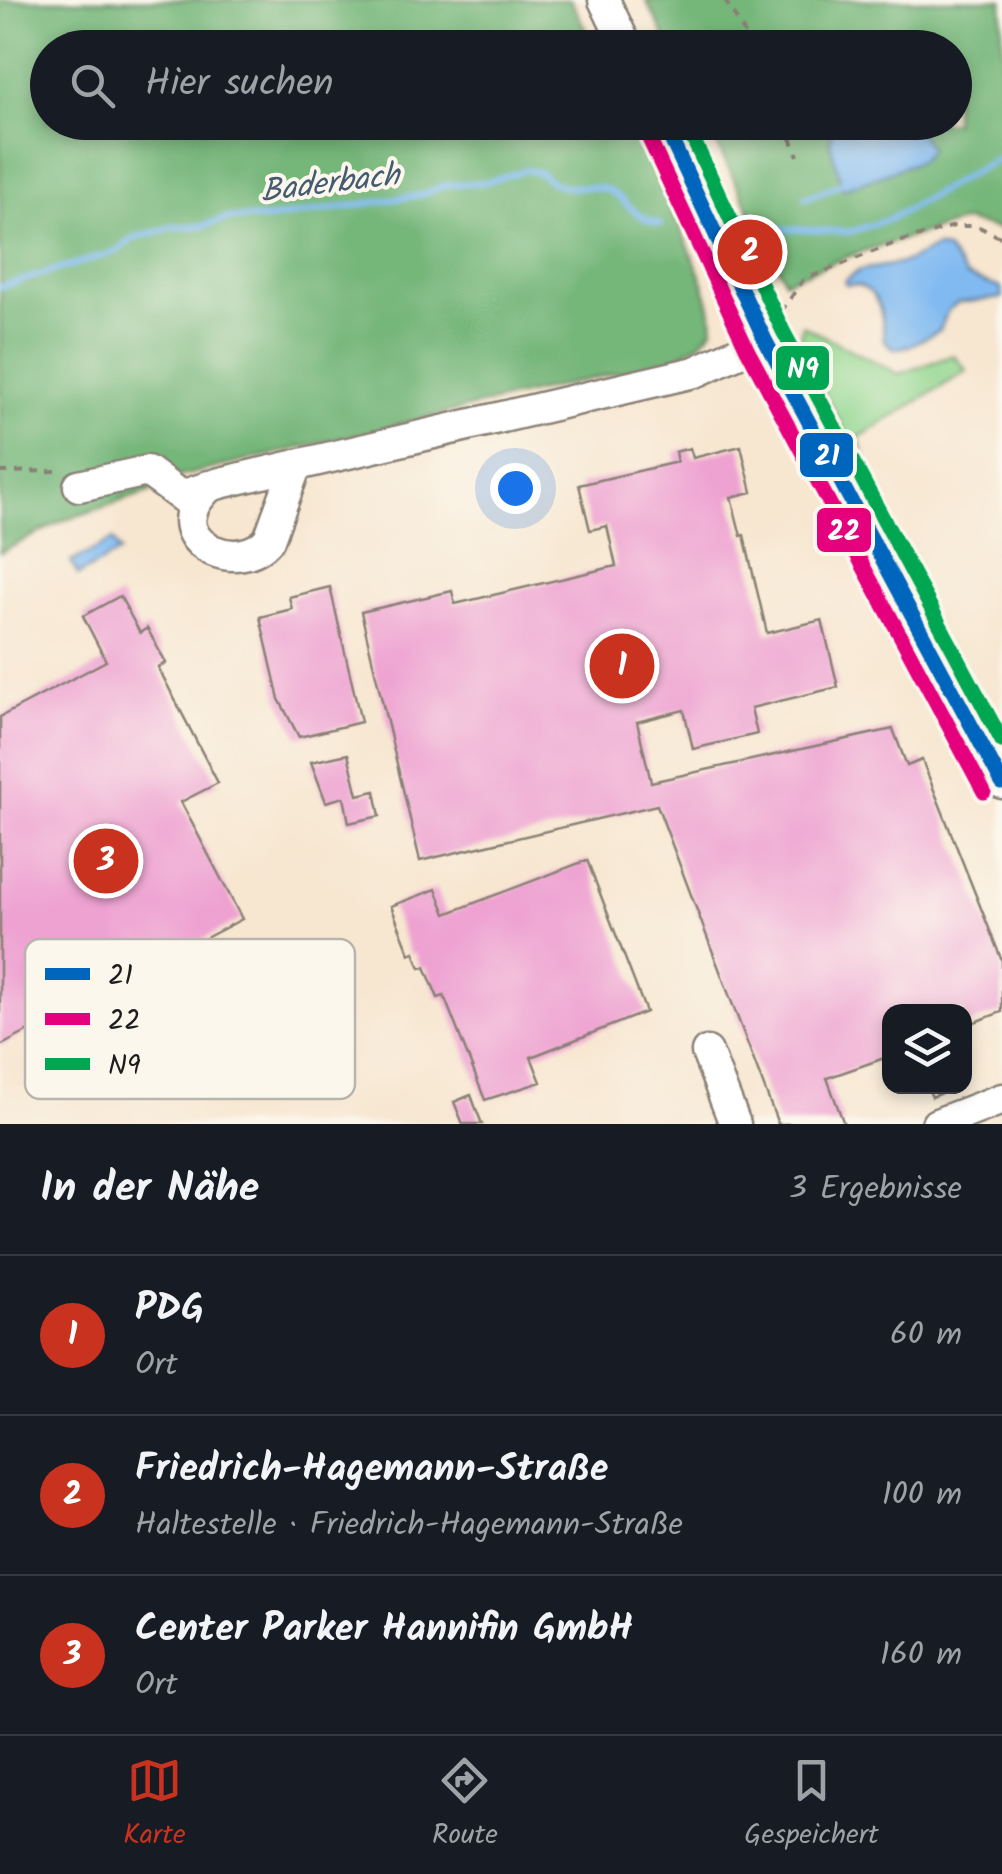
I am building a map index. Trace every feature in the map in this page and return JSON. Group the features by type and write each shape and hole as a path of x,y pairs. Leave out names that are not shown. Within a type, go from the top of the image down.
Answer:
{"street":[{"path":"604,0 618,30"},
{"path":"671,140 765,340 1002,783"},
{"path":"79,486 148,472 181,496 209,486 695,372 765,340"},
{"path":"209,486 194,506 190,520 195,533 214,553 243,556 269,539 296,466"},
{"path":"707,1052 735,1124"},
{"path":"937,1124 1002,1099"}],"path":[{"path":"725,0 742,30"},
{"path":"792,140 798,156"},
{"path":"765,340 802,280 895,243 954,226 977,226 1002,238"},
{"path":"0,472 69,471 79,486"}],"green space":[{"path":"0,0 571,0 586,30 30,30 30,140 637,140 692,255 713,329 675,359 148,484 151,491 62,521 0,553"},
{"path":"646,0 1002,0 1002,230 964,221 860,252 785,281 714,140 972,140 972,30 661,30"},
{"path":"802,325 899,374 954,355 967,371 858,438 876,490 799,345"}],"water":[{"path":"924,140 930,148 920,161 843,189 830,143"},
{"path":"936,247 947,250 966,276 1001,288 1002,298 958,303 948,310 940,330 894,349 884,340 880,311 872,294 844,281 860,270 903,263"},
{"path":"113,540 120,552 78,575 71,562"}],"building":[{"path":"741,446 752,492 731,497 767,633 822,620 838,687 751,708 757,734 693,749 684,710 637,722 651,782 893,729 907,766 922,760 1002,961 1002,1012 972,1023 972,1004 882,1004 882,1059 827,1078 844,1124 778,1124 657,805 420,861 361,612 452,591 455,604 616,566 607,526 590,530 579,485 677,462 675,452 690,448 693,458"},
{"path":"330,587 361,722 299,737 279,699 260,617 292,609 289,597"},
{"path":"120,596 140,633 147,628 166,663 158,667 218,783 181,802 242,919 204,939 25,939 25,1033 0,1046 0,717 106,661 83,616"},
{"path":"348,754 358,795 375,791 380,816 349,823 344,797 326,802 311,762"},
{"path":"587,860 646,1012 531,1057 541,1082 485,1100 444,996 438,998 425,967 420,968 414,952 410,954 391,906 436,889 446,914"},
{"path":"471,1095 482,1124 463,1124 454,1102"}],"waterway":[{"name":"Baderbach","path":"764,228 850,232 890,219 1002,156"},
{"name":"Baderbach","path":"0,287 115,252 134,238 173,227 202,226 229,218 268,219 421,195 446,185 486,182 525,170 541,173 560,186 607,190 642,217 660,224"},
{"name":"Baderbach","path":"805,198 845,182"}],"transit line":[{"name":"22","path":"650,140 747,349 984,792"},
{"name":"21","path":"671,140 765,340 1002,783"},
{"name":"N9","path":"693,140 783,331 1002,741"}],"place":[{"name":"Friedrich-Hagemann-Straße","path":"750,252"},
{"name":"PDG","path":"622,666"},
{"name":"Center Parker Hannifin GmbH","path":"106,861"}]}
